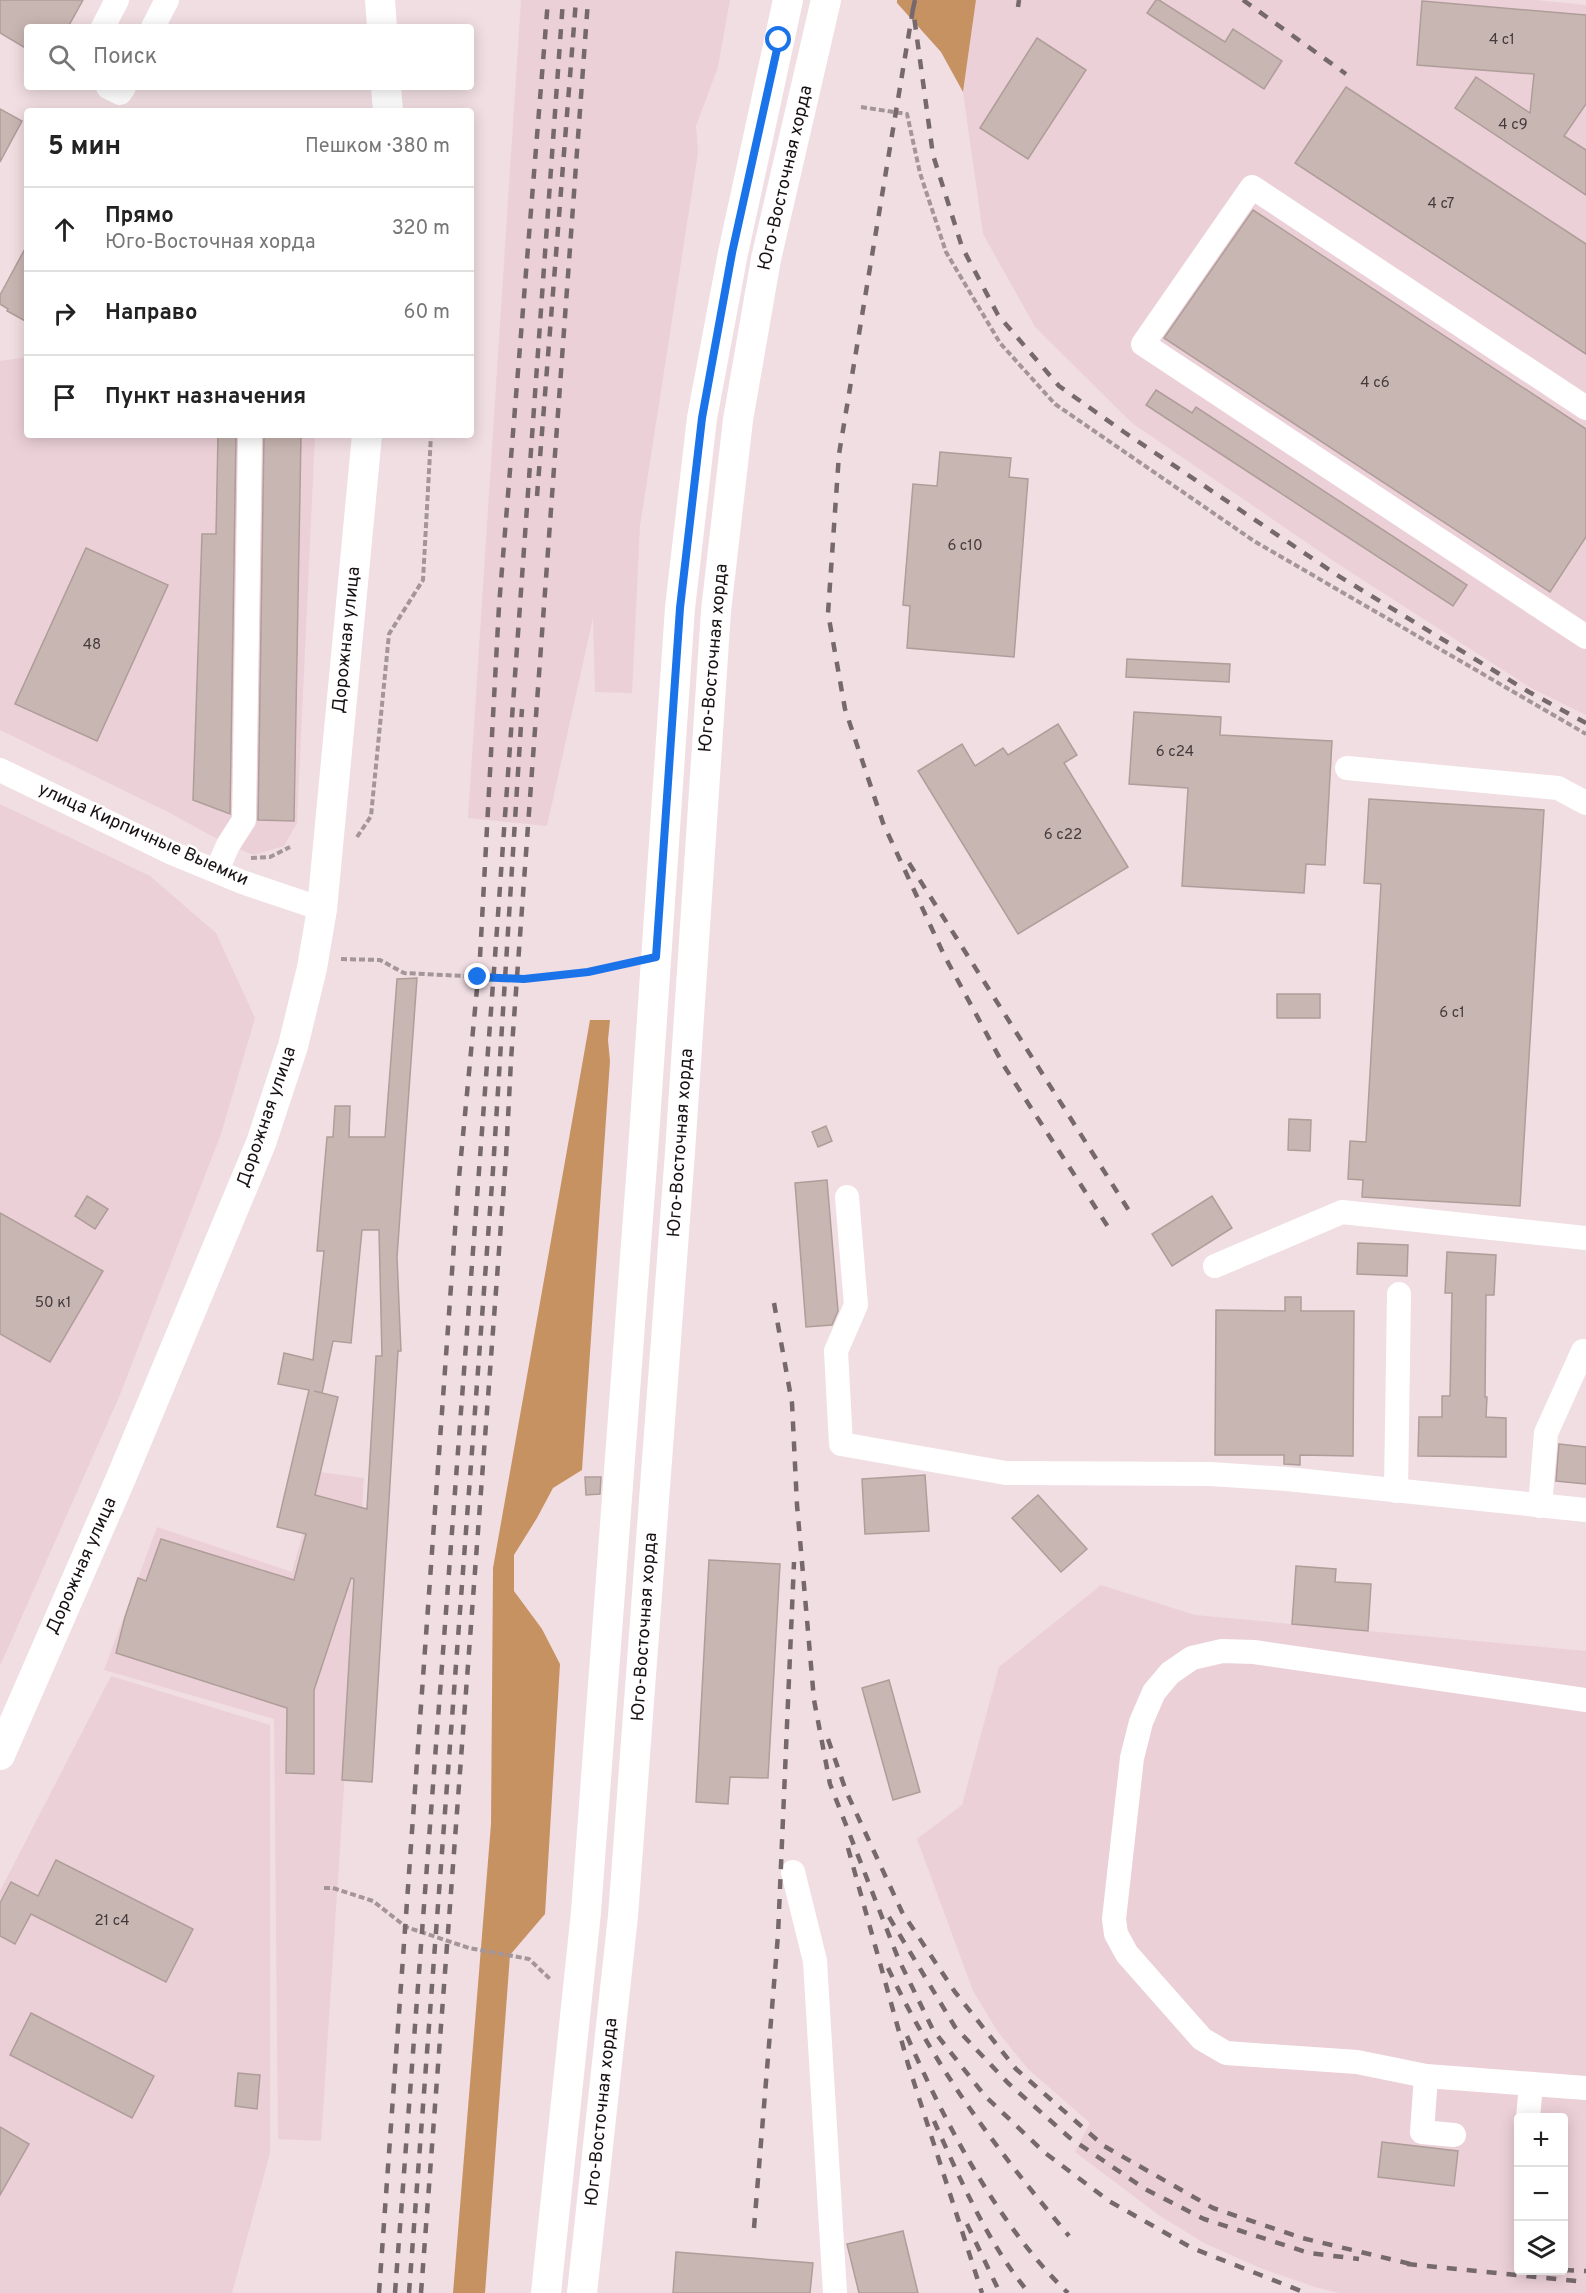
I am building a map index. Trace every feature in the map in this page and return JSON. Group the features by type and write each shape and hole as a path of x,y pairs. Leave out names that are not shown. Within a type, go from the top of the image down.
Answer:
{"main road":[{"path":"380,0 382,24"},
{"name":"Юго-Восточная хорда","path":"546,2293 586,1912 680,608 702,418 732,253 788,0"},
{"name":"Юго-Восточная хорда","path":"582,2293 623,1916 680,1152 716,611 738,420 766,259 826,0"},
{"path":"386,90 388,108"},
{"name":"Дорожная улица","path":"0,1755 121,1478 261,1143 293,1046 312,968 322,909 367,438"}],"street":[{"path":"105,24 117,0"},
{"path":"155,24 167,0"},
{"path":"1586,408 1252,187 1143,344 1586,637"},
{"path":"218,870 228,845 244,820 250,438"},
{"path":"1347,768 1558,788 1586,803"},
{"name":"улица Кирпичные Выемки","path":"0,770 172,853 218,870 242,882 322,909"},
{"path":"847,1197 856,1305 836,1350 841,1444 1006,1473 1210,1474 1586,1510"},
{"path":"1215,1266 1342,1212 1586,1238"},
{"path":"1396,1491 1399,1294"},
{"path":"1540,1506 1546,1433 1583,1352"},
{"path":"1586,1700 1254,1652 1222,1651 1192,1658 1170,1673 1154,1692 1141,1722 1132,1758 1114,1919 1116,1934 1127,1954 1202,2040 1226,2053 1357,2062 1426,2076 1586,2088"},
{"path":"793,1872 815,1961 835,2293"},
{"path":"1426,2076 1422,2132 1454,2135"},
{"path":"1528,2113 1531,2084"}],"path":[{"path":"861,107 907,114 920,173 946,252 1000,343 1055,404 1254,541 1586,734"},
{"path":"357,837 371,816 389,634 423,580 430,438"},
{"path":"251,858 270,857 290,847"},
{"path":"341,959 380,960 404,973 524,979 588,972 656,957"},
{"path":"324,1888 333,1888 373,1901 406,1928 469,1948 529,1959 550,1979"}],"shaded area":[{"path":"521,0 730,0 718,67 696,126 698,153 640,526 632,693 595,692 593,618 547,826 468,818"},
{"path":"897,0 976,0 963,92 941,52 897,3"},
{"path":"976,0 1536,0 1586,5 1586,715 1531,688 1341,566 1132,423 1035,327 983,234 963,92"},
{"path":"24,357 24,438 315,438 297,823 284,846 254,855 228,845 168,812 0,730 0,361"},
{"path":"0,804 150,876 216,933 255,1018 221,1134 119,1397 0,1666"},
{"path":"590,1020 610,1020 608,1040 610,1061 582,1470 553,1488 514,1555 514,1591 542,1629 560,1664 545,1914 510,1955 485,2293 453,2293 491,1824 493,1568"},
{"path":"320,1472 364,1478 321,2141 278,2139 274,1719 104,1670 157,1527 292,1572"},
{"path":"1101,1585 1195,1615 1586,1651 1586,2293 1339,2293 1315,2287 1260,2268 1204,2243 1160,2216 1075,2152 1090,2123 1028,2069 998,2032 973,1991 917,1839 962,1805 999,1667"},
{"path":"111,1676 270,1725 270,2153 232,2293 0,2293 0,1891"}],"building":[{"path":"0,0 83,0 70,24 24,24 24,47 0,33"},
{"path":"1156,0 1225,42 1233,29 1282,61 1264,89 1147,13"},
{"path":"1422,1 1586,15 1586,104 1564,136 1586,150 1586,195 1455,108 1476,77 1530,113 1534,74 1417,65"},
{"path":"1037,38 1086,70 1028,159 980,128"},
{"path":"1346,87 1586,244 1586,354 1295,163"},
{"path":"0,109 22,121 0,162"},
{"path":"1253,210 1586,429 1586,537 1550,592 1164,338"},
{"path":"24,251 24,320 7,311 8,309 0,304 0,295"},
{"path":"1156,390 1192,413 1196,407 1467,585 1453,606 1146,405"},
{"path":"218,438 236,438 230,814 193,800 202,534 216,534"},
{"path":"264,438 301,438 294,821 258,820"},
{"path":"940,452 1011,458 1009,477 1028,479 1014,657 907,648 910,606 903,605 913,484 937,486"},
{"path":"86,548 168,585 97,741 15,704"},
{"path":"1127,659 1230,664 1229,682 1126,677"},
{"path":"1134,712 1221,717 1220,735 1332,741 1325,865 1306,864 1304,893 1182,886 1188,788 1129,784"},
{"path":"1058,724 1077,755 1064,763 1128,867 1018,934 918,771 962,744 975,766 1003,748 1008,755"},
{"path":"1369,799 1544,810 1520,1206 1362,1197 1363,1180 1348,1179 1350,1141 1366,1142 1381,884 1364,883"},
{"path":"417,978 397,1257 401,1351 398,1351 372,1782 342,1780 354,1579 351,1578 314,1690 314,1774 286,1773 287,1708 116,1653 138,1578 146,1581 161,1539 294,1580 306,1534 277,1527 309,1390 278,1384 284,1353 313,1360 324,1251 317,1251 327,1137 333,1137 335,1106 350,1106 349,1137 385,1137 397,979","holes":["362,1230 379,1230 382,1356 376,1356 367,1509 315,1495 338,1397 322,1393 333,1341 351,1343"]},
{"path":"1277,994 1320,994 1320,1018 1277,1018"},
{"path":"1289,1119 1311,1120 1310,1151 1288,1150"},
{"path":"826,1126 832,1141 818,1147 812,1132"},
{"path":"827,1180 838,1311 832,1325 806,1327 795,1183"},
{"path":"87,1196 108,1209 95,1229 75,1216"},
{"path":"1212,1196 1232,1228 1172,1266 1152,1234"},
{"path":"0,1213 103,1271 50,1362 0,1334"},
{"path":"1358,1243 1408,1245 1407,1276 1357,1274"},
{"path":"1447,1252 1496,1255 1494,1295 1486,1295 1485,1397 1487,1397 1486,1417 1506,1418 1506,1457 1418,1456 1419,1417 1442,1417 1442,1396 1450,1396 1452,1293 1445,1293"},
{"path":"1285,1297 1301,1297 1301,1311 1354,1311 1353,1456 1300,1455 1300,1465 1284,1464 1284,1455 1215,1455 1216,1310 1285,1311"},
{"path":"1559,1444 1586,1447 1586,1484 1556,1481"},
{"path":"925,1475 929,1531 865,1534 862,1479"},
{"path":"585,1477 601,1477 600,1494 586,1495"},
{"path":"1038,1495 1087,1549 1061,1572 1012,1518"},
{"path":"709,1560 780,1564 768,1778 730,1777 728,1804 696,1802"},
{"path":"1296,1566 1336,1569 1335,1582 1371,1584 1368,1631 1292,1624"},
{"path":"889,1680 920,1792 893,1800 862,1688"},
{"path":"56,1860 193,1929 166,1982 31,1914 15,1944 0,1936 0,1903 11,1882 38,1896"},
{"path":"31,2013 154,2076 132,2118 10,2055"},
{"path":"238,2073 260,2075 257,2109 235,2106"},
{"path":"0,2127 29,2144 0,2195"},
{"path":"1382,2142 1458,2151 1454,2186 1378,2177"},
{"path":"903,2231 918,2293 859,2293 847,2244"},
{"path":"676,2252 813,2263 810,2293 673,2293"}],"railway":[{"path":"379,2293 458,1188 480,957 499,606 548,0"},
{"path":"395,2293 495,957 563,0"},
{"path":"537,496 576,0"},
{"path":"421,2293 506,1157 511,1060 588,0"},
{"path":"915,0 913,9 933,155 962,247 998,315 1059,386 1337,575 1529,692 1586,723"},
{"path":"1018,7 1019,0"},
{"path":"1243,0 1346,74"},
{"path":"913,9 839,454 828,613 845,709 883,823 944,955 1004,1066 1110,1230"},
{"path":"409,2293 493,1170 522,709"},
{"path":"909,863 1133,1217"},
{"path":"774,1303 792,1403 797,1505 814,1700 830,1784 898,1958 933,2030 985,2096 1044,2152 1109,2201 1192,2248 1306,2293"},
{"path":"754,2228 778,1935 794,1562"},
{"path":"828,1739 846,1791 902,1912 955,1992 1016,2069 1104,2146 1213,2208 1302,2238 1415,2265"},
{"path":"848,1848 908,2064 982,2293"},
{"path":"889,1917 955,2027 1008,2083 1070,2138 1145,2189 1204,2219 1309,2253 1359,2259"},
{"path":"888,1968 926,2041 947,2075 1017,2172 1069,2236"},
{"path":"907,2036 938,2104 997,2206 1043,2267 1068,2293"},
{"path":"934,2121 988,2232 1014,2274 1029,2293"},
{"path":"967,2224 1000,2293"},
{"path":"1407,2264 1586,2282"},
{"path":"1568,2270 1586,2271"}],"route":[{"path":"478,977 524,979 588,972 656,957 680,608 702,418 732,253 779,40"}]}
